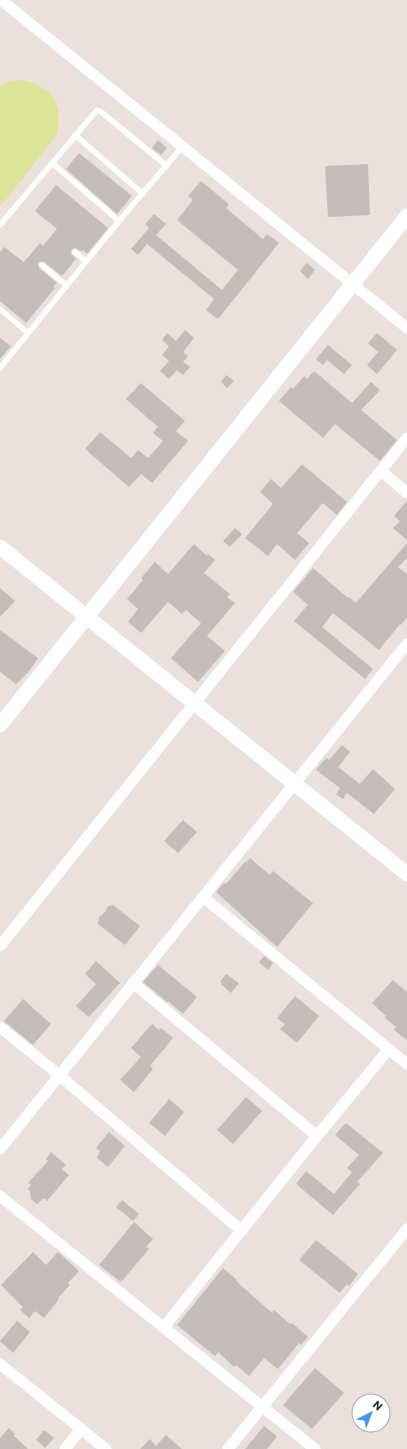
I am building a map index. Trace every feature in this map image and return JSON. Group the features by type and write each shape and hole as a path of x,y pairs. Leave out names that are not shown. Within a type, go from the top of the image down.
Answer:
{"street":[{"path":"1,0 407,328"},
{"path":"16,0 16,13"},
{"path":"0,726 407,216"},
{"path":"0,946 407,438"},
{"path":"381,471 407,493"},
{"path":"0,547 407,874"},
{"path":"0,1149 407,644"},
{"path":"203,897 407,1064"},
{"path":"133,983 317,1136"},
{"path":"0,1027 242,1231"},
{"path":"164,1327 317,1136 389,1049"},
{"path":"0,1196 316,1449"},
{"path":"228,1449 407,1229"},
{"path":"0,1364 106,1449"},
{"path":"65,1449 82,1429"}],"lane":[{"path":"0,225 96,111 100,111 167,166"},
{"path":"75,135 143,194"},
{"path":"0,368 119,221 182,147"},
{"path":"52,163 119,221"},
{"path":"75,252 86,262"},
{"path":"42,265 67,286"},
{"path":"0,309 28,333"}],"green space":[{"path":"20,80 40,86 48,92 57,106 59,115 58,125 56,136 0,207 0,86 7,82"}],"building":[{"path":"158,140 167,148 161,155 152,148"},
{"path":"79,153 132,196 117,214 66,169"},
{"path":"368,164 370,215 328,217 325,166"},
{"path":"201,181 229,204 226,208 263,239 267,234 279,243 218,319 206,310 214,299 147,244 138,255 131,249 149,228 145,224 154,214 166,224 156,235 222,290 238,270 177,220 193,200 188,196"},
{"path":"56,185 108,228 87,254 83,250 82,252 76,248 72,249 71,254 76,259 62,276 44,262 39,262 39,268 57,283 53,287 55,288 26,323 0,301 0,252 4,247 24,262 40,243 43,246 57,229 35,211"},
{"path":"307,263 315,270 308,279 300,271"},
{"path":"185,330 194,338 183,352 188,356 183,362 190,367 183,375 177,370 169,379 160,371 169,361 162,355 169,346 162,340 167,333 176,341"},
{"path":"377,333 397,350 377,374 367,365 378,352 368,343"},
{"path":"0,338 11,346 0,359"},
{"path":"328,345 352,365 344,374 327,360 323,365 316,359"},
{"path":"314,371 352,403 371,382 380,390 361,410 397,440 380,461 335,424 323,438 279,401 291,387 293,389 304,376 307,379"},
{"path":"226,375 234,381 227,388 221,382"},
{"path":"141,383 185,421 176,431 188,441 152,483 141,474 129,487 85,449 100,432 131,458 138,450 148,458 163,441 153,433 158,427 126,399"},
{"path":"302,464 347,502 337,515 323,503 297,533 309,543 295,560 277,544 268,556 245,538 273,504 260,492 271,479 281,488"},
{"path":"407,501 407,540 393,528 400,521 394,516"},
{"path":"235,528 242,534 230,547 223,541"},
{"path":"407,543 407,558 398,567 407,574 407,617 379,650 333,613 322,627 373,669 365,679 294,621 308,605 293,592 313,568 356,603"},
{"path":"194,544 207,556 208,554 215,560 204,573 230,594 227,597 235,603 207,636 225,651 198,682 171,658 201,623 186,610 182,614 168,602 141,633 128,622 138,609 127,599 143,580 141,578 155,562 168,574"},
{"path":"0,588 15,601 0,617"},
{"path":"0,630 38,658 29,671 16,684 0,672"},
{"path":"342,745 350,752 338,767 360,784 373,769 395,789 374,814 347,793 343,799 336,794 340,788 316,770 326,758 329,760"},
{"path":"183,820 197,832 178,853 164,841"},
{"path":"250,858 270,875 273,871 313,903 277,947 216,892 224,883 226,884"},
{"path":"113,905 140,926 125,945 98,924 99,917 105,912 108,906"},
{"path":"264,956 273,963 268,970 259,962"},
{"path":"96,961 120,983 89,1017 76,1006 96,984 85,974"},
{"path":"158,965 197,997 183,1014 143,982"},
{"path":"226,974 239,983 231,993 220,982"},
{"path":"393,980 407,992 407,1040 394,1030 396,1027 385,1018 386,1016 372,1003"},
{"path":"295,996 319,1016 297,1043 280,1029 285,1024 277,1018"},
{"path":"23,999 51,1024 33,1045 4,1021"},
{"path":"152,1024 159,1030 161,1028 173,1038 150,1066 153,1069 134,1092 120,1080 141,1057 131,1048"},
{"path":"246,1097 262,1111 233,1144 217,1130"},
{"path":"169,1099 184,1112 165,1136 149,1123"},
{"path":"346,1123 383,1153 357,1182 360,1184 333,1215 296,1184 306,1171 334,1194 352,1172 347,1168 359,1155 335,1135"},
{"path":"109,1132 125,1146 108,1167 97,1158 100,1151 96,1148"},
{"path":"51,1152 66,1165 62,1169 69,1175 47,1201 44,1198 37,1204 31,1199 30,1191 28,1189 31,1185 28,1183 48,1161 46,1159"},
{"path":"122,1200 139,1214 133,1221 116,1207"},
{"path":"134,1222 153,1239 146,1247 149,1249 121,1282 99,1265"},
{"path":"316,1240 358,1274 349,1286 347,1284 340,1293 299,1260"},
{"path":"33,1252 46,1265 58,1252 79,1271 68,1283 70,1285 58,1298 59,1299 44,1318 35,1311 29,1318 20,1310 23,1307 1,1285"},
{"path":"223,1268 272,1313 274,1310 308,1337 301,1345 299,1343 278,1369 264,1358 249,1376 236,1365 234,1367 218,1352 215,1356 177,1325"},
{"path":"17,1321 30,1332 13,1353 0,1341"},
{"path":"315,1368 344,1393 312,1429 283,1405"},
{"path":"264,1426 277,1436 267,1449 245,1449"},
{"path":"9,1428 15,1434 14,1436 28,1449 0,1449 0,1438"},
{"path":"44,1430 54,1438 45,1448 36,1440"},
{"path":"166,1435 182,1449 140,1449 150,1439 156,1446"}]}
